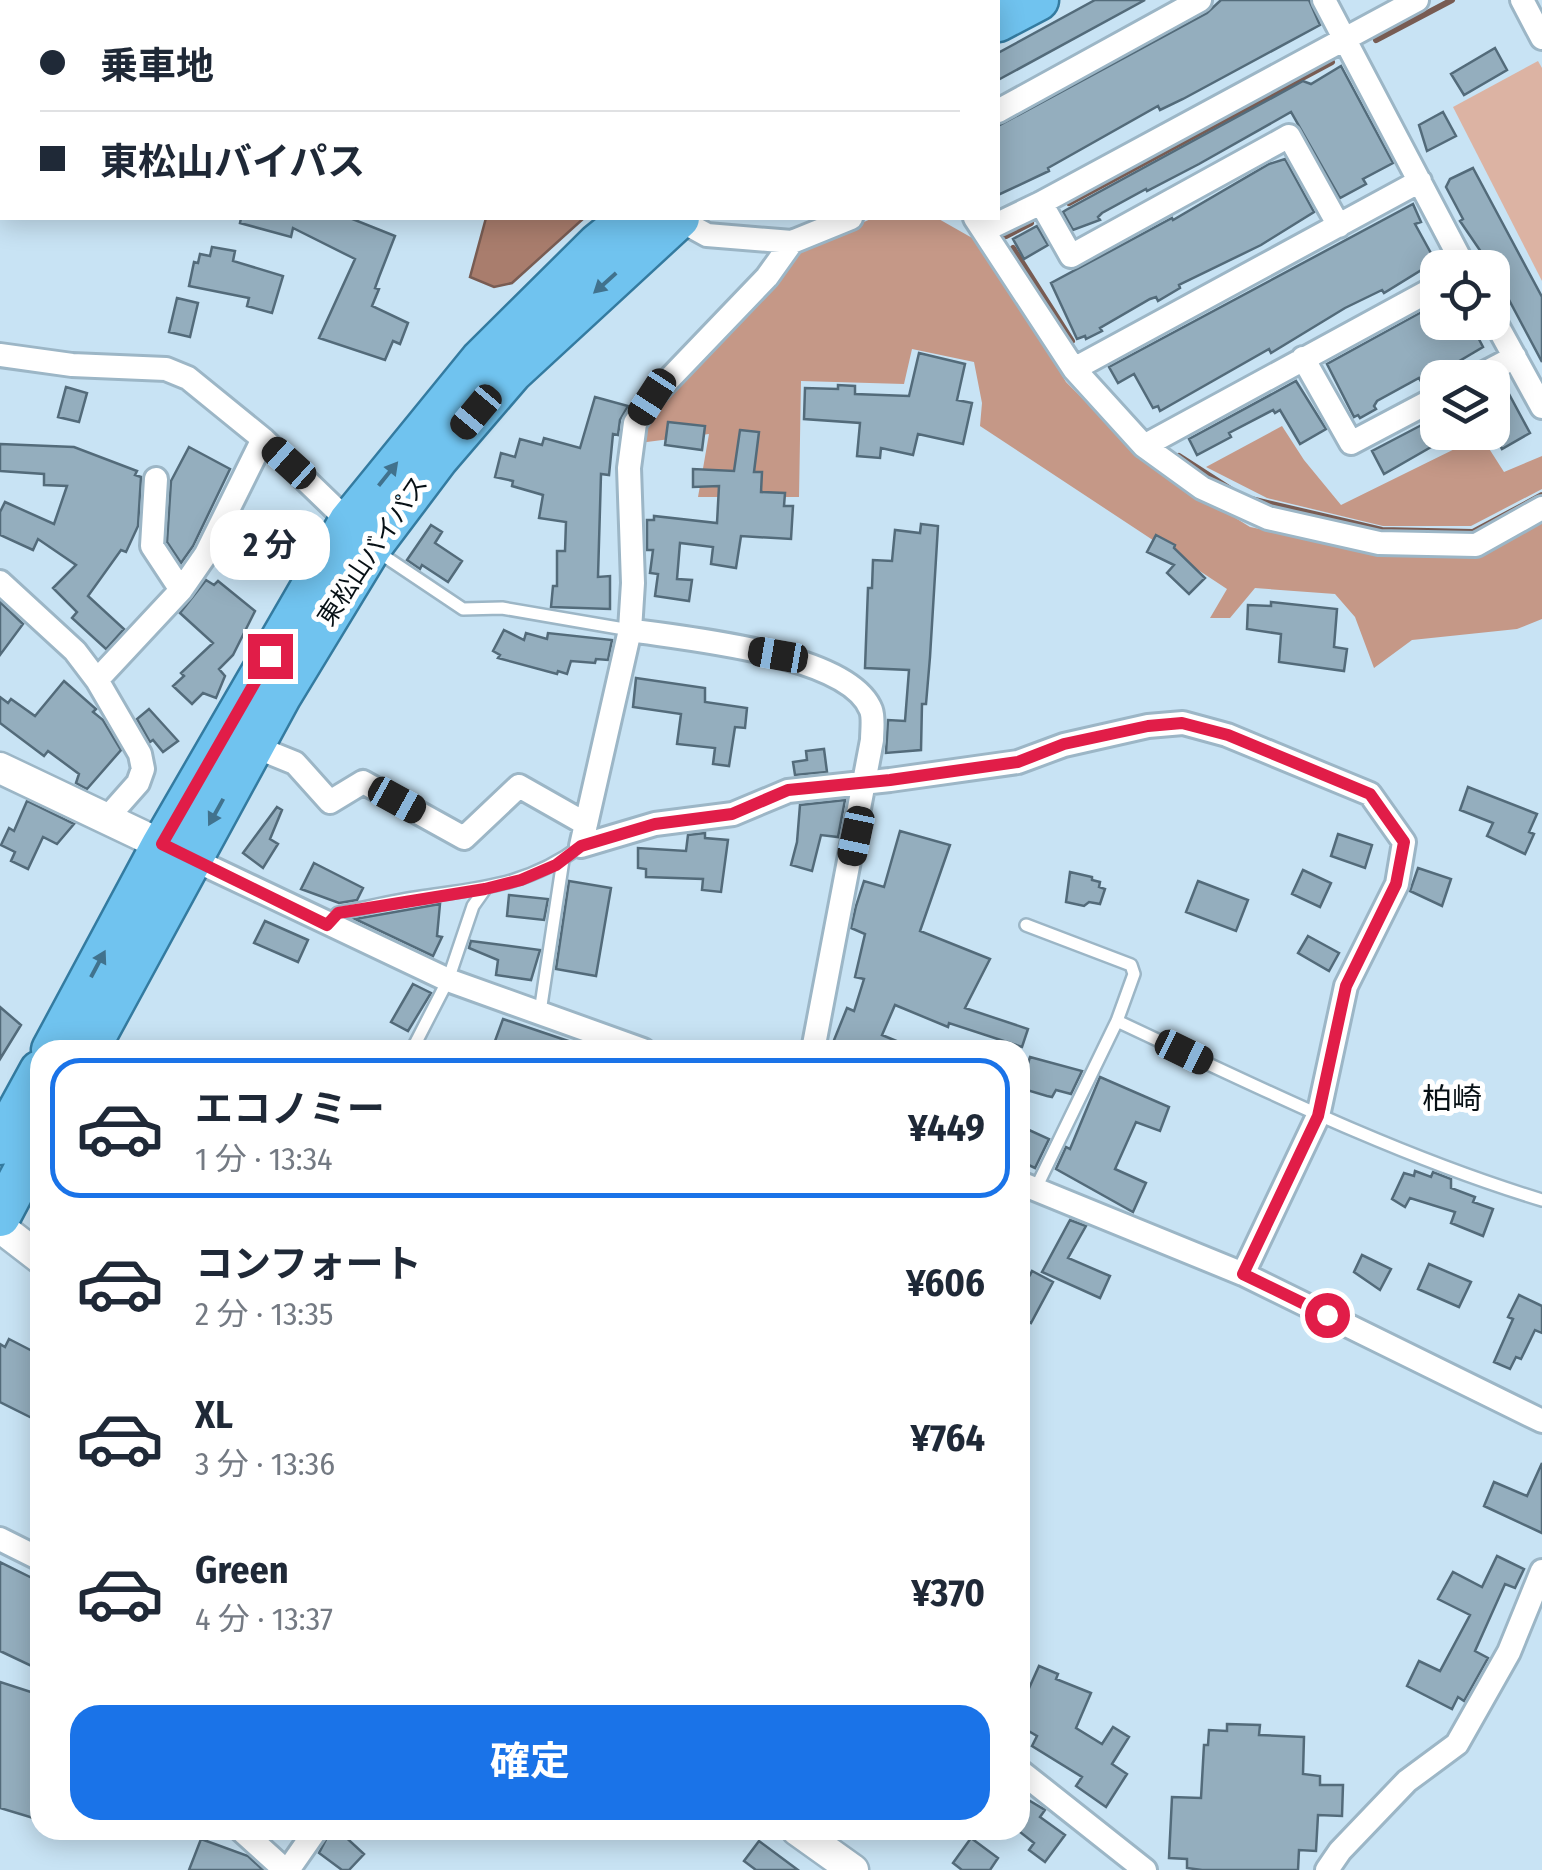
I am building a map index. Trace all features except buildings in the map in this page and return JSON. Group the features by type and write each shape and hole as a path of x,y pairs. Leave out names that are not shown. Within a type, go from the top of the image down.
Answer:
{"highway":[{"path":"1000,19 1038,0"},
{"name":"東松山バイパス","path":"58,1040 176,852 360,534 481,360 586,255 628,220"},
{"name":"東松山バイパス","path":"92,1040 176,852 253,746 360,534 438,458 512,372 676,220"},
{"path":"0,1216 13,1130 30,1093"}],"street":[{"path":"1000,111 1200,0"},
{"path":"1324,0 1456,250"},
{"path":"1000,217 1042,203 1417,0"},
{"path":"1522,0 1542,38"},
{"path":"1042,203 1071,256 1289,136 1340,226"},
{"path":"1074,369 1420,181"},
{"path":"681,220 706,235 792,242 846,220"},
{"path":"980,224 1074,369 1144,446 1202,488 1268,518 1379,543 1476,544 1542,508"},
{"path":"577,843 630,630 629,468 635,423 652,397 767,277 792,242"},
{"path":"1144,446 1420,296"},
{"path":"1506,340 1542,407"},
{"path":"0,355 72,365 166,369 188,378 263,440 360,534"},
{"path":"1508,360 1515,356"},
{"path":"1304,358 1351,442 1420,406"},
{"path":"97,680 181,590 206,554 263,440"},
{"path":"156,479 152,546 181,590"},
{"path":"0,582 75,651 97,680 140,754 143,769 138,783 107,818"},
{"path":"630,630 778,655 834,673 860,693 872,711 872,740 815,1040"},
{"path":"577,843 655,824 732,814 788,790 1018,762 1084,740 1182,723 1228,735 1370,794 1404,842 1396,884 1346,986 1318,1116 1243,1274"},
{"path":"253,746 296,763 330,802 363,782 464,838 520,786 577,843"},
{"path":"0,768 327,925 448,980 540,1012 590,1040"},
{"path":"1030,1187 1243,1274 1542,1422"},
{"path":"0,1227 30,1250"},
{"path":"0,1539 30,1555"},
{"path":"1326,1870 1407,1781 1457,1744 1509,1652 1542,1571"},
{"path":"1030,1779 1145,1870"},
{"path":"252,1840 286,1870 308,1840"},
{"path":"811,1840 853,1870"}],"lane":[{"path":"360,534 393,564 463,609 502,608 630,630"},
{"path":"327,925 338,913 521,880 577,843"},
{"path":"540,1012 577,843"},
{"path":"417,1040 448,980 474,906 485,889"},
{"path":"1026,925 1131,965 1134,974 1116,1021 1030,1182"},
{"path":"1116,1021 1318,1116 1493,1185 1542,1200"}],"shaded area":[{"path":"1538,61 1542,68 1542,281 1453,107"},
{"path":"485,220 582,220 512,283 494,287 470,277"},
{"path":"868,220 941,220 981,243 1066,382 1147,463 1250,527 1378,553 1471,553 1542,517 1542,619 1517,629 1412,640 1374,668 1355,617 1335,594 1255,588 1230,618 1210,618 1227,589 980,426 982,403 974,362 912,349 904,384 801,381 799,497 698,497 709,434 639,443 641,425 800,244"},
{"path":"1282,426 1341,505 1453,450 1490,450 1504,472 1542,456 1542,489 1471,526 1383,526 1267,498 1206,467"}],"waterway":[{"path":"1376,40 1452,0"},
{"path":"1069,203 1332,62"},
{"path":"1006,236 1031,223"},
{"path":"1013,248 1072,341"},
{"path":"1179,456 1235,492"},
{"path":"1251,499 1382,530 1473,532 1542,495"}],"district":[{"name":"柏崎","path":"1452,1099"}],"route":[{"path":"270,656 162,844 327,925 338,913 521,880 556,865 581,846 655,824 732,814 788,790 1018,762 1064,744 1148,726 1182,723 1228,735 1370,794 1404,842 1396,884 1346,986 1318,1116 1243,1274 1327,1315"}]}
